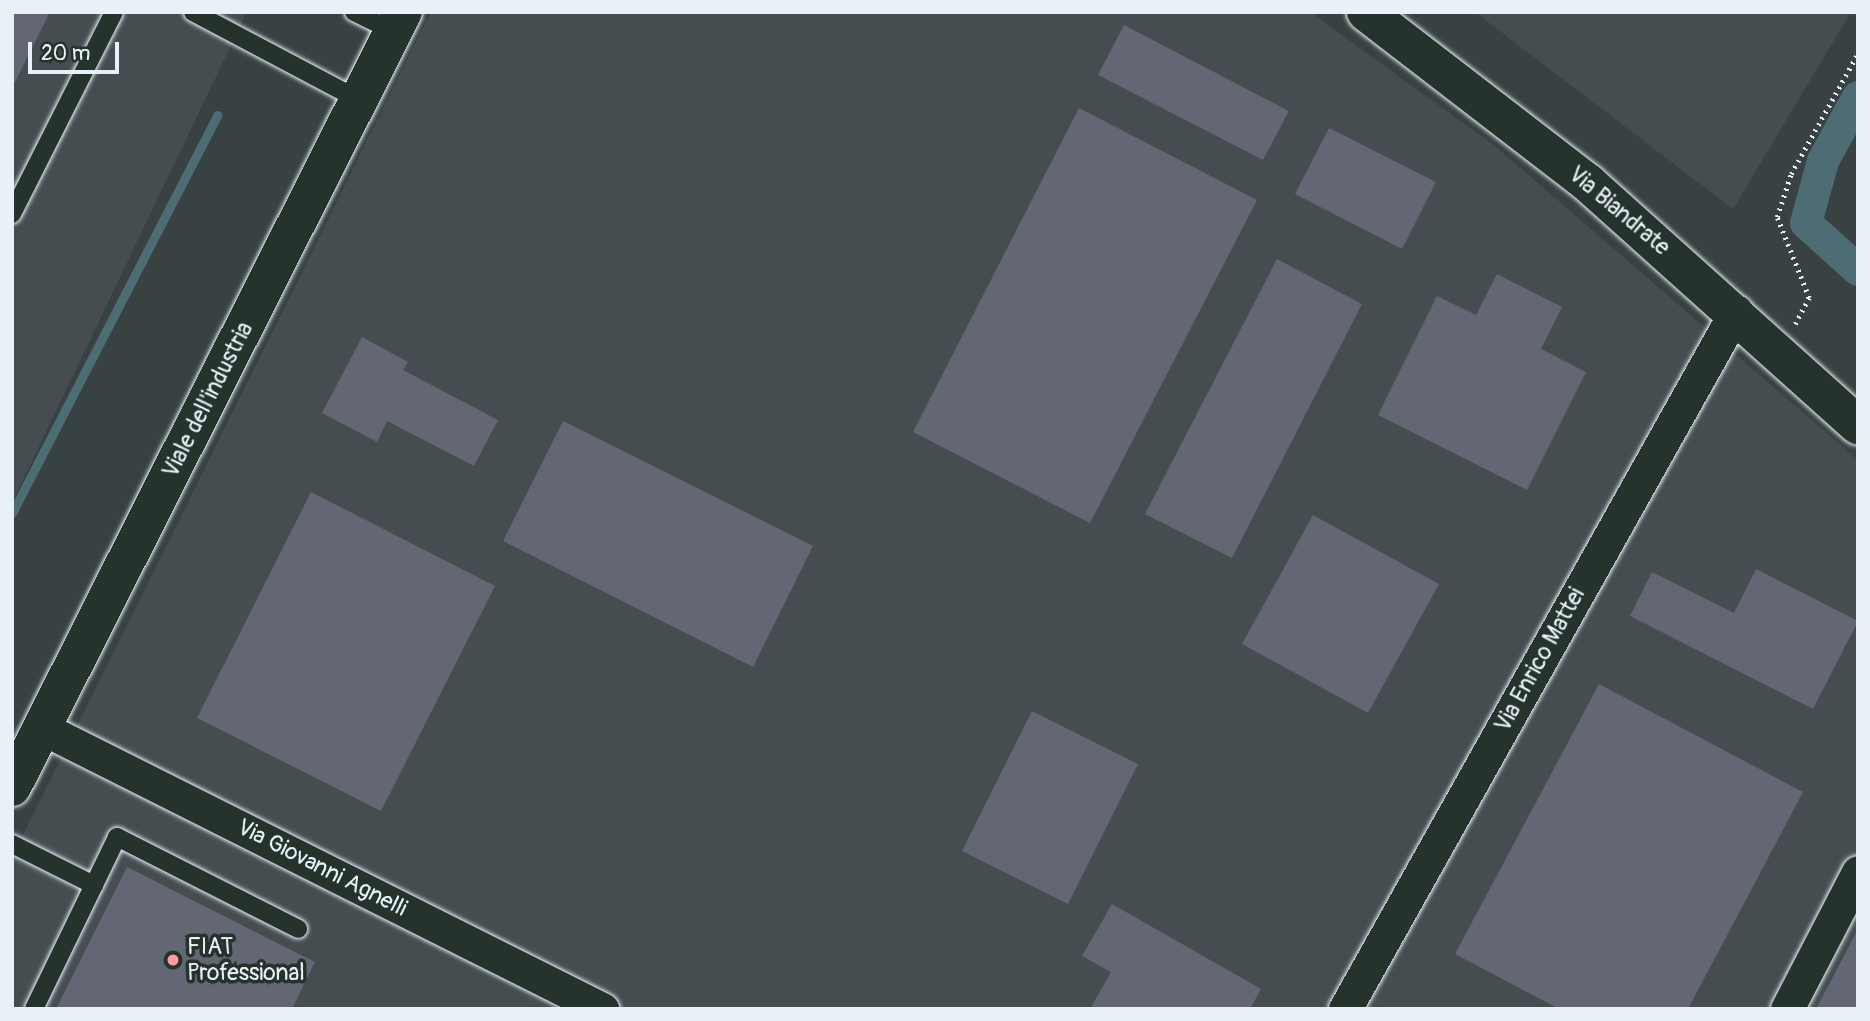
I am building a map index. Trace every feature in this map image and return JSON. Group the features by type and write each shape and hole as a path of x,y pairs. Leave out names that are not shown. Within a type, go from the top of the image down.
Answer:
{"main road":[{"name":"Via Biandrate","path":"1366,12 1588,183 1736,311 1858,425"},
{"name":"Viale dell'industria","path":"12,787 398,22"}],"street":[{"name":"Via Enrico Mattei","path":"1345,1009 1736,311"},
{"name":"Via Giovanni Agnelli","path":"42,728 602,1009"},
{"path":"1787,1009 1858,872"}],"lane":[{"path":"12,214 114,12"},
{"path":"193,12 359,100"},
{"path":"354,12 398,22"},
{"path":"34,1009 117,837 298,929"},
{"path":"12,844 94,885"}],"path":[{"path":"1779,353 1809,298 1777,217 1791,174 1858,53"}],"shaded area":[{"path":"12,12 247,12 12,503"},
{"path":"431,12 1310,12 1495,146 1858,460 1858,1009 12,1009 12,857"},
{"path":"1475,12 1851,12 1733,209"}],"building":[{"path":"12,12 50,12 12,88"},
{"path":"1124,25 1289,111 1263,160 1098,75"},
{"path":"1079,108 1257,200 1090,523 913,432"},
{"path":"1329,128 1436,182 1402,249 1295,194"},
{"path":"1277,259 1362,304 1232,558 1145,514"},
{"path":"1497,274 1562,307 1541,349 1586,372 1527,490 1378,415 1437,296 1476,315"},
{"path":"362,337 408,362 403,370 498,420 474,466 387,421 377,442 322,413"},
{"path":"563,421 813,546 753,667 503,541"},
{"path":"311,492 495,586 381,811 197,718"},
{"path":"1313,515 1439,584 1368,713 1242,644"},
{"path":"1756,569 1858,621 1813,709 1630,616 1652,572 1734,613"},
{"path":"1599,684 1803,792 1688,1009 1559,1009 1455,954"},
{"path":"1032,711 1138,764 1068,904 962,851"},
{"path":"127,867 315,962 292,1009 56,1009"},
{"path":"1112,904 1261,989 1250,1009 1090,1009 1111,972 1082,956"},
{"path":"1858,929 1858,1009 1816,1009"}],"waterway":[{"path":"1858,97 1823,161 1806,223 1858,270"},
{"path":"12,513 217,115"}],"place":[{"name":"FIAT Professional","path":"173,960"}]}
